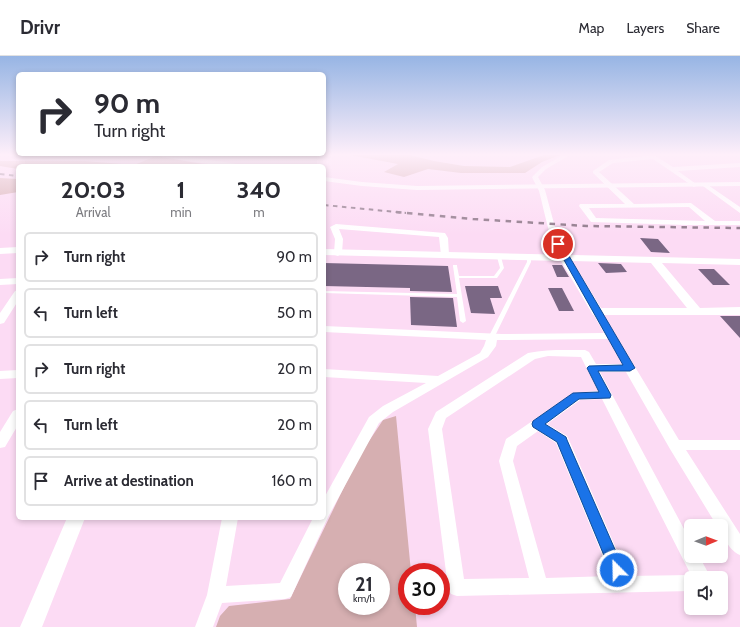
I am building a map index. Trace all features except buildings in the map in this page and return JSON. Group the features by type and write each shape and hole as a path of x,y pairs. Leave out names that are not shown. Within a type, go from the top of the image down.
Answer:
{"street":[{"path":"346,182 391,187 541,187 740,184"},
{"path":"538,182 541,187 552,231 565,258 675,444 740,548"},
{"path":"605,182 632,206"},
{"path":"690,182 694,185"},
{"path":"705,185 738,208"},
{"path":"713,223 691,205 583,206 594,220 713,223 740,223"},
{"path":"338,253 339,239 334,227 336,226 442,235 444,238 445,255"},
{"path":"0,251 16,250"},
{"path":"326,252 740,262"},
{"path":"654,260 696,311"},
{"path":"0,282 16,281"},
{"path":"0,321 16,296"},
{"path":"597,312 740,311"},
{"path":"326,329 492,336 611,336"},
{"path":"326,508 374,420 388,409 484,355 490,346 492,336"},
{"path":"684,583 457,588 435,429 441,415 532,356 548,353 585,354 671,522 698,571"},
{"path":"592,368 630,368"},
{"path":"326,373 439,380"},
{"path":"0,375 16,374"},
{"path":"540,586 506,461 511,443 577,396 606,395"},
{"path":"2,436 16,417"},
{"path":"537,424 562,440 623,584"},
{"path":"675,444 740,444"},
{"path":"31,627 75,520"},
{"path":"204,627 216,594 230,520"},
{"path":"216,594 285,591 320,520"}],"lane":[{"path":"457,277 495,277 502,268 499,257"},
{"path":"492,336 529,262 529,257"},
{"path":"455,266 463,321"},
{"path":"326,292 460,296"}],"shaded area":[{"path":"0,182 16,182 16,192 0,195"},
{"path":"396,416 410,563 398,563 398,615 416,615 417,627 216,627 220,616 229,606 290,599 359,456 383,420"}],"railway":[{"path":"326,205 406,213"},
{"path":"396,212 473,219 587,226 740,228"}],"route":[{"path":"558,244 630,368 592,368 606,395 577,396 537,424 562,440 617,570"}]}
